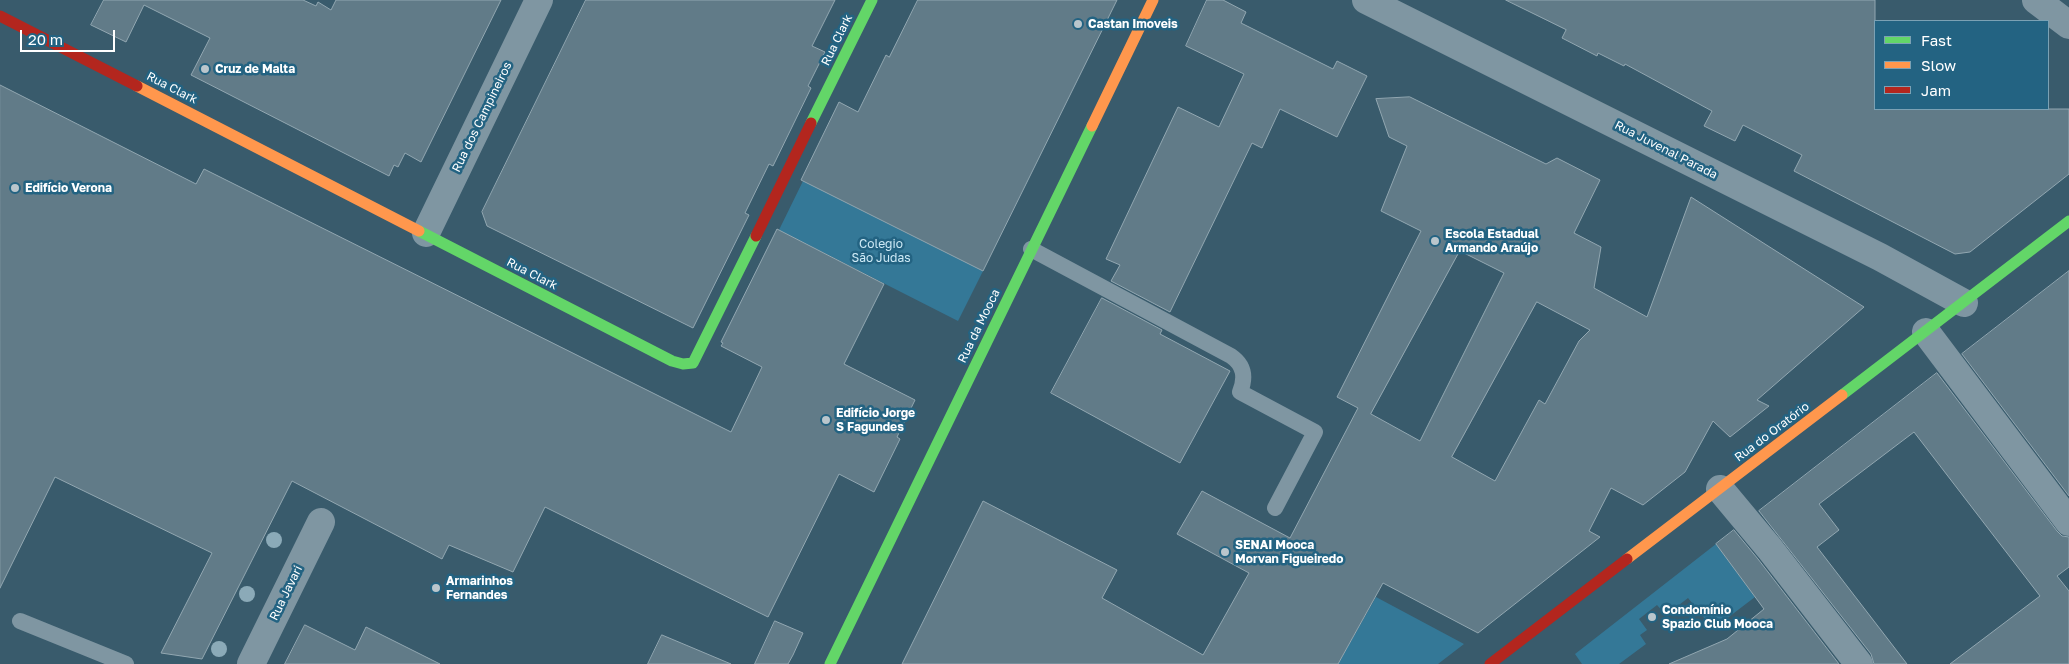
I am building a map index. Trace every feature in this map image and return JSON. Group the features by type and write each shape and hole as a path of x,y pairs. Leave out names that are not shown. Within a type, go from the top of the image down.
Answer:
{"street":[{"name":"Rua dos Campineiros","path":"426,233 539,0"},
{"name":"Rua Clark","path":"0,16 426,233 672,361 683,364 693,363 872,0"},
{"name":"Rua da Mooca","path":"830,664 1153,0"},
{"name":"Rua Juvenal Parada","path":"1366,0 1872,252 1964,302"},
{"path":"2036,0 2069,25"},
{"name":"Rua do Oratório","path":"1490,664 2069,221"},
{"path":"1926,332 2069,522"},
{"path":"1720,489 1770,548 1859,664"},
{"name":"Rua Javari","path":"251,664 321,522"}],"lane":[{"path":"1031,249 1230,356 1239,362 1243,370 1244,381 1240,392 1315,432 1275,508"},
{"path":"20,621 126,664"}],"green space":[{"name":"Colegio São Judas","path":"803,181 983,271 958,321 779,230"},
{"path":"1716,544 1755,597 1713,629 1688,598 1666,615 1657,605 1639,619 1647,630 1640,635 1646,644 1619,664 1582,664 1575,654"},
{"path":"1376,597 1464,644 1438,664 1338,664"}],"building":[{"path":"104,0 303,0 316,6 318,2 331,10 336,0 501,0 421,162 405,153 398,167 394,165 389,176 191,75 210,38 144,5 126,42 91,25"},
{"path":"586,0 835,0 812,46 825,52 808,86 811,88 773,166 769,164 745,213 749,215 693,328 487,226 482,212"},
{"path":"918,0 1117,0 983,271 801,180 839,102 858,112 886,55 889,57"},
{"path":"1207,0 1223,0 1246,12 1241,23 1333,69 1337,61 1367,76 1337,137 1280,109 1262,148 1252,143 1170,312 1111,281 1120,265 1106,259 1178,107 1219,127 1244,74 1186,46"},
{"path":"1506,0 1875,0 1874,110 2069,109 2069,174 1970,252 1955,254 1794,171 1802,155 1743,125 1735,141 1704,126 1712,111 1625,64 1624,66 1598,53 1597,56 1562,38 1566,30"},
{"path":"0,85 196,184 204,169 731,432 762,367 721,346 723,343 721,342 777,229 884,284 844,364 915,400 897,437 900,439 874,492 839,474 768,617 545,507 513,572 449,545 442,559 292,481 202,659 161,653 212,553 55,477 0,588"},
{"path":"1410,97 1546,164 1557,158 1600,180 1574,233 1601,247 1594,288 1647,317 1691,197 1864,307 1757,400 1769,406 1730,437 1713,421 1685,472 1643,505 1611,488 1589,531 1600,537 1478,633 1383,583 1338,664 902,664 983,501 1117,570 1102,598 1203,655 1249,573 1177,534 1202,491 1290,538 1358,408 1337,397 1421,231 1381,211 1407,146 1389,137 1376,99","holes":["1460,251 1504,273 1420,441 1371,414","1537,302 1590,330 1579,341 1545,404 1539,400 1495,481 1452,457"]},
{"path":"2069,271 2069,496 1962,354"},
{"path":"1102,298 1162,330 1160,334 1230,371 1180,463 1051,393"},
{"path":"1937,373 2057,531 2062,536 2069,537 2069,567 2057,576 2069,591 2069,664 1950,664 2040,596 1914,432 1819,504 1839,530 1817,547 1907,664 1874,664 1871,654 1759,511"},
{"path":"1734,530 1839,664 1669,664 1727,639 1764,609 1716,544"},
{"path":"775,621 803,633 793,655 788,664 755,664"},
{"path":"305,625 355,650 366,627 440,664 285,664"},
{"path":"662,635 731,664 648,664"}],"traffic: fast":[{"path":"811,123 872,0"},
{"path":"830,664 1092,126"},
{"path":"1842,395 2069,221"},
{"path":"419,231 672,361 683,364 693,363 756,236"}],"traffic: slow":[{"path":"1092,126 1153,0"},
{"path":"137,86 419,231"},
{"path":"1627,559 1842,395"}],"traffic: jam":[{"path":"0,16 137,86"},
{"path":"756,236 811,123"},
{"path":"1490,664 1627,559"}],"place":[{"name":"Castan Imoveis","path":"1078,24"},
{"name":"Cruz de Malta","path":"205,69"},
{"name":"Edifício Verona","path":"15,188"},
{"name":"Escola Estadual Armando Araújo","path":"1435,241"},
{"name":"Edifício Jorge S Fagundes","path":"826,420"},
{"name":"SENAI Mooca Morvan Figueiredo","path":"1225,552"},
{"name":"Armarinhos Fernandes","path":"436,588"},
{"name":"Condomínio Spazio Club Mooca","path":"1652,617"}]}
